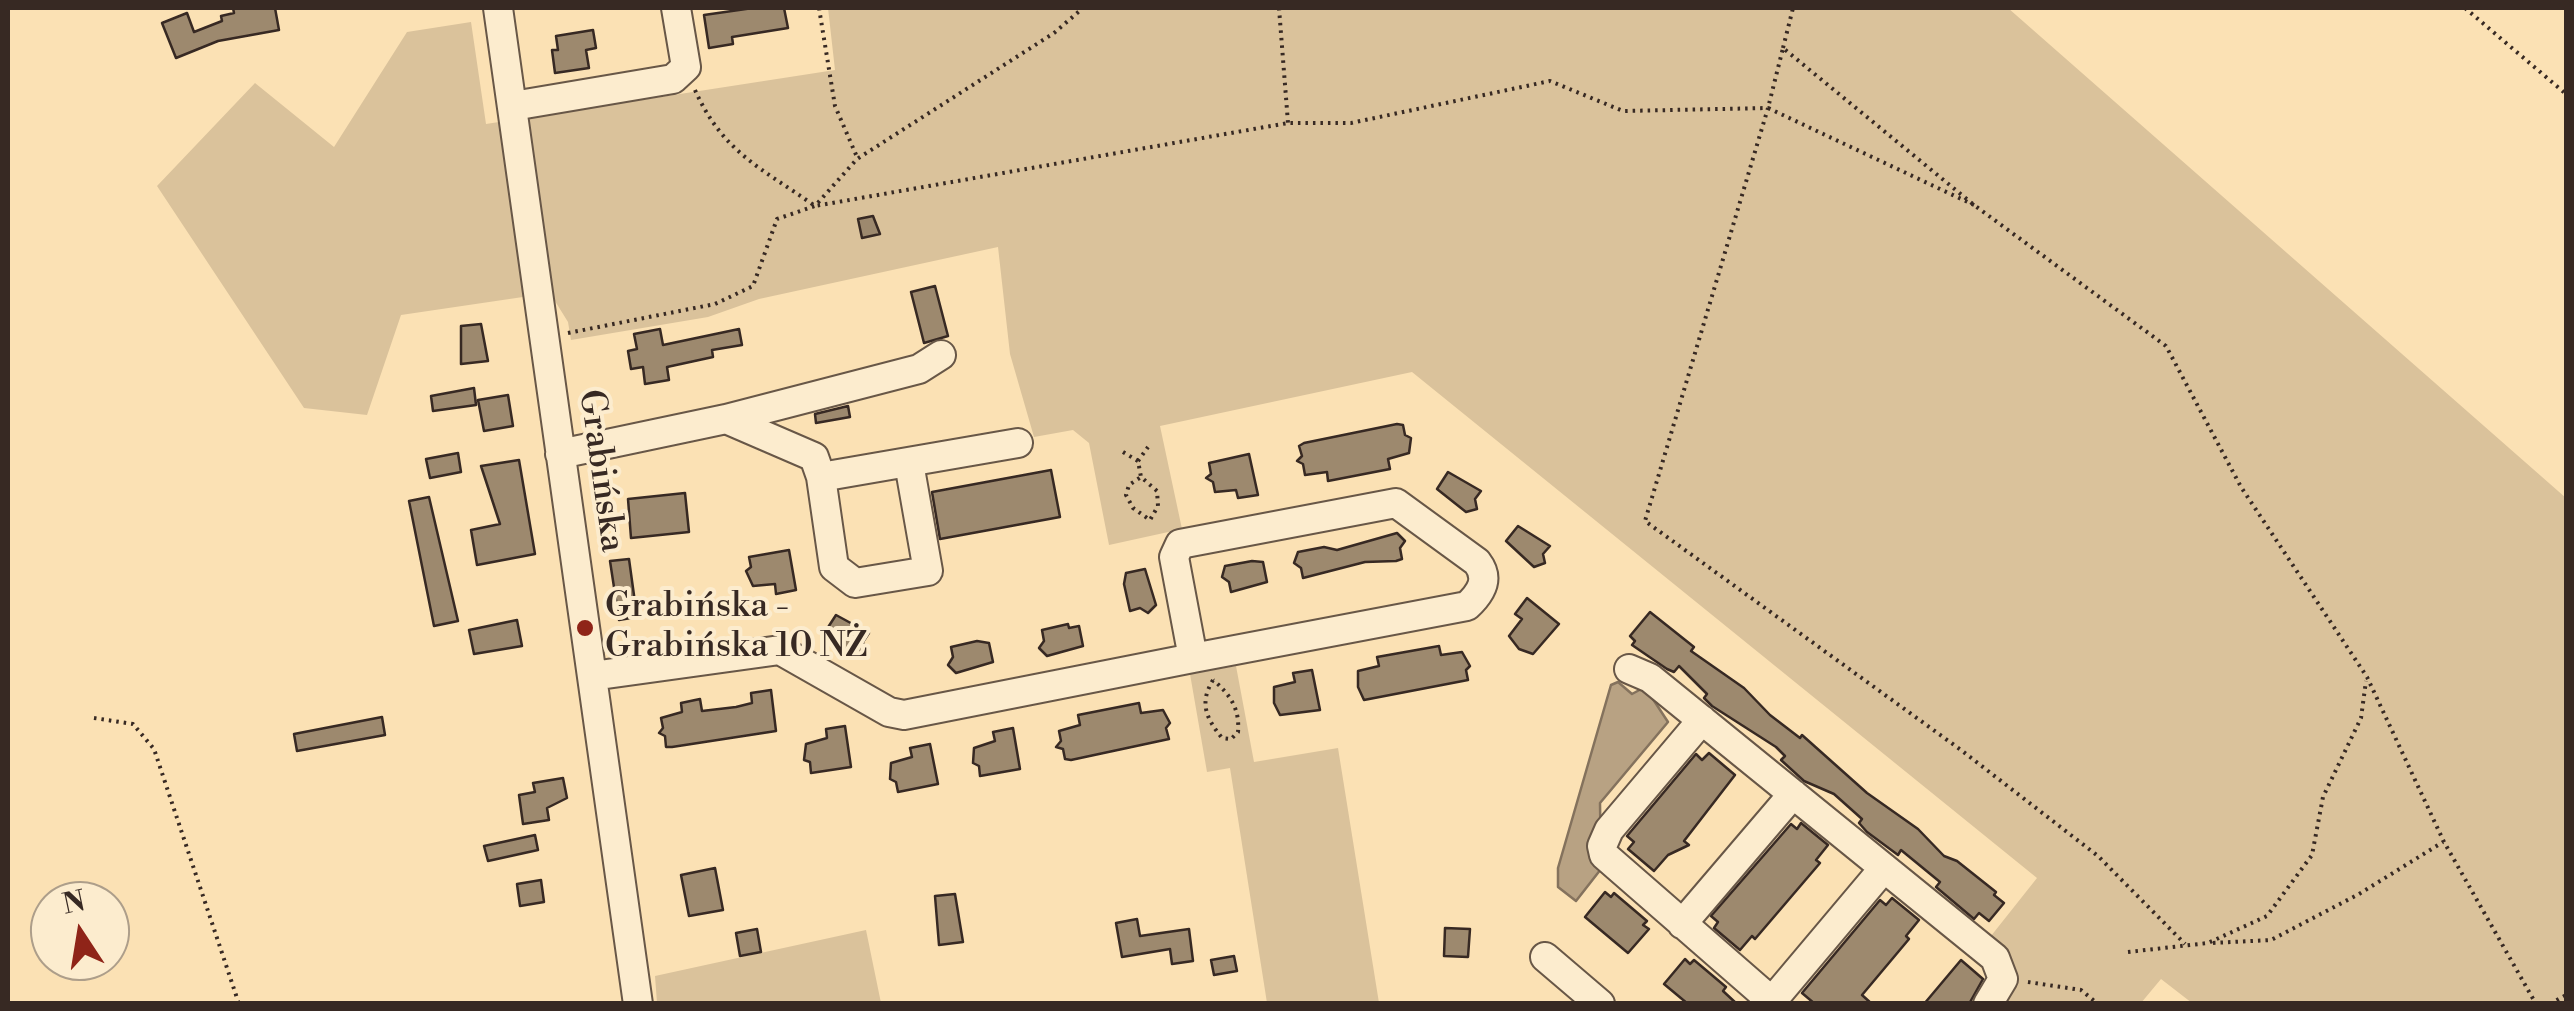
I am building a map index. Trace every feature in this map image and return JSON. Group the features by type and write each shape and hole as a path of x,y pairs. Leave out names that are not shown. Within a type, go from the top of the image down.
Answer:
{"street":[{"name":"Grabińska","path":"498,8 638,1004"},
{"path":"513,106 661,83 686,67 676,8"},
{"path":"560,454 726,419 920,369 941,355"},
{"path":"726,419 814,458 821,477 834,566 856,583 928,571 910,463"},
{"path":"821,477 1018,443"},
{"path":"592,676 780,650 889,712 904,715 1202,665 1466,606 1482,588 1483,572 1476,562 1396,502 1180,544 1174,557 1202,665"},
{"path":"1629,669 1650,678 1996,958 2003,979 1988,1004"},
{"path":"1702,720 1609,830 1602,846 1610,863 1774,1002 1884,868"},
{"path":"1682,924 1792,794"},
{"path":"1546,957 1596,1002"}],"path":[{"path":"819,8 835,106 858,160"},
{"path":"814,206 858,160 1054,33 1083,8"},
{"path":"1278,8 1288,123"},
{"path":"1793,8 1768,108 1645,521 1961,750 2083,844 2186,944"},
{"path":"2465,8 2566,94"},
{"path":"1782,48 1974,205 2166,346 2241,487 2367,677 2444,842 2536,1004"},
{"path":"686,67 705,111 728,143 766,177 814,206"},
{"path":"544,338 715,304 753,286 777,218 814,206 1288,123 1351,123 1550,80 1624,112 1768,108 1974,205"},
{"path":"1138,461 1148,447"},
{"path":"1123,452 1138,461 1142,477 1158,494 1150,520 1127,498 1129,485 1142,477"},
{"path":"1202,665 1228,694 1237,713 1238,732 1231,739 1222,738 1206,710 1204,698 1213,680"},
{"path":"2208,943 2266,916 2312,855 2323,798 2361,718 2367,677"},
{"path":"94,718 133,724 154,749 239,1004"},
{"path":"2128,952 2186,944 2270,940 2360,894 2444,842"},
{"path":"2026,982 2081,990 2098,1004"},
{"path":"2550,1004 2566,994"}],"shaded area":[{"path":"828,8 2008,8 2566,498 2566,1003 2192,1003 2161,979 2141,1003 1998,1003 1987,941 2037,878 1412,372 1160,426 1182,529 1109,545 1089,443 1073,430 1034,437 1010,354 998,247 759,299 708,317 571,340 568,322 550,293 401,315 367,415 304,408 157,186 255,83 334,147 407,32 471,22 486,124 835,70"},
{"path":"1236,666 1254,762 1338,748 1379,1003 1267,1003 1230,768 1207,772 1190,674"},
{"path":"1618,682 1632,694 1645,687 1668,722 1600,803 1601,869 1576,901 1558,887 1558,868 1611,685"},
{"path":"866,930 881,1003 657,1003 655,976"}],"building":[{"path":"233,8 275,8 279,30 218,41 176,58 162,23 187,13 194,32 222,21 221,16 234,13"},
{"path":"784,8 788,28 732,37 733,44 709,48 704,15"},
{"path":"593,30 596,48 586,50 589,68 555,73 552,50 558,50 556,36"},
{"path":"873,216 880,234 862,238 858,219"},
{"path":"935,286 948,336 924,343 911,292"},
{"path":"481,324 488,361 461,364 461,326"},
{"path":"660,329 663,345 739,329 742,345 712,350 713,357 667,367 669,380 645,384 643,367 631,369 628,351 637,349 634,334"},
{"path":"474,388 476,405 433,411 431,396"},
{"path":"508,395 513,426 484,431 478,400"},
{"path":"848,406 850,417 816,423 815,414"},
{"path":"1403,425 1405,435 1411,438 1409,453 1388,459 1390,469 1328,481 1327,472 1305,475 1303,464 1297,461 1302,456 1299,446 1304,443"},
{"path":"458,453 461,472 430,478 426,459"},
{"path":"1249,454 1258,495 1238,498 1236,490 1215,492 1213,482 1206,478 1211,474 1209,463"},
{"path":"519,460 535,554 477,565 471,530 500,524 481,466"},
{"path":"1051,470 1060,517 940,539 932,492"},
{"path":"1448,472 1481,491 1475,499 1477,509 1466,512 1437,489"},
{"path":"685,493 689,532 631,538 628,499"},
{"path":"429,497 458,621 434,626 409,501"},
{"path":"1518,526 1550,546 1543,554 1545,563 1534,567 1506,541"},
{"path":"1397,533 1405,541 1400,548 1402,559 1396,561 1365,562 1303,578 1301,568 1294,563 1298,552 1324,547 1337,550"},
{"path":"789,550 796,590 776,594 775,584 753,586 746,571 751,567 749,557"},
{"path":"629,559 637,617 619,620 610,561"},
{"path":"1263,562 1267,582 1231,592 1229,582 1222,577 1225,566"},
{"path":"1145,569 1156,605 1148,613 1140,608 1130,611 1124,584 1126,573"},
{"path":"1527,598 1559,624 1533,654 1519,649 1509,636 1522,619 1515,614"},
{"path":"1650,612 1694,647 1691,651 1744,688 1770,715 1800,738 1802,735 1867,793 1918,829 1944,856 1957,861 1996,892 1994,895 2004,903 1989,921 1979,913 1974,919 1936,887 1940,882 1901,850 1898,855 1867,832 1859,823 1862,819 1834,794 1804,781 1781,760 1785,756 1776,747 1712,706 1704,698 1707,694 1679,666 1674,672 1667,669 1632,645 1635,641 1630,636"},
{"path":"836,615 869,633 863,642 865,651 854,655 825,632"},
{"path":"517,620 522,646 474,654 469,630"},
{"path":"1068,624 1069,628 1079,626 1083,646 1047,656 1039,648 1044,641 1042,630"},
{"path":"977,641 989,643 993,662 956,673 948,665 953,657 951,647"},
{"path":"1439,646 1441,655 1462,652 1470,666 1466,670 1468,680 1364,700 1358,687 1358,671 1379,666 1377,657"},
{"path":"1312,670 1320,710 1280,715 1274,703 1274,687 1295,682 1293,673"},
{"path":"771,690 776,731 672,747 666,747 665,736 659,733 663,728 661,718 682,712 681,703 700,699 702,711 736,707 752,703 751,693"},
{"path":"1139,703 1141,713 1163,710 1170,723 1166,728 1169,739 1071,760 1065,759 1063,749 1056,747 1061,741 1059,731 1080,725 1078,715"},
{"path":"382,717 385,735 297,751 294,734"},
{"path":"845,726 851,767 811,773 810,762 804,760 806,744 827,738 826,729"},
{"path":"1013,728 1020,769 980,776 979,766 973,763 974,748 995,741 993,732"},
{"path":"930,744 938,784 898,792 896,782 890,779 891,763 912,757 910,748"},
{"path":"1709,753 1735,775 1684,841 1689,845 1668,855 1654,871 1628,849 1634,842 1627,836 1696,754 1702,760"},
{"path":"563,778 567,798 547,808 549,820 523,824 519,795 535,792 533,783"},
{"path":"1801,823 1828,845 1816,860 1820,863 1755,939 1752,936 1740,950 1714,928 1718,922 1711,916 1791,824 1797,829"},
{"path":"535,835 538,850 488,861 484,846"},
{"path":"715,868 723,910 689,916 681,875"},
{"path":"541,880 544,902 520,906 517,884"},
{"path":"1605,892 1611,897 1614,893 1647,921 1643,925 1649,929 1628,953 1585,917"},
{"path":"955,894 963,942 939,945 935,896"},
{"path":"1892,898 1919,920 1906,936 1909,939 1862,995 1872,1004 1815,1004 1802,993 1880,900 1886,905"},
{"path":"1137,919 1140,936 1189,929 1193,961 1172,964 1170,949 1122,957 1116,923"},
{"path":"1445,928 1470,929 1468,957 1444,956"},
{"path":"757,929 761,952 740,956 736,933"},
{"path":"1234,956 1237,971 1214,975 1211,960"},
{"path":"1685,959 1690,964 1694,960 1726,987 1723,991 1737,1004 1688,1004 1664,984"},
{"path":"1961,960 1983,979 1969,1004 1924,1004"}],"place":[{"name":"Grabińska - Grabińska 10 NŻ","path":"585,628"}]}
